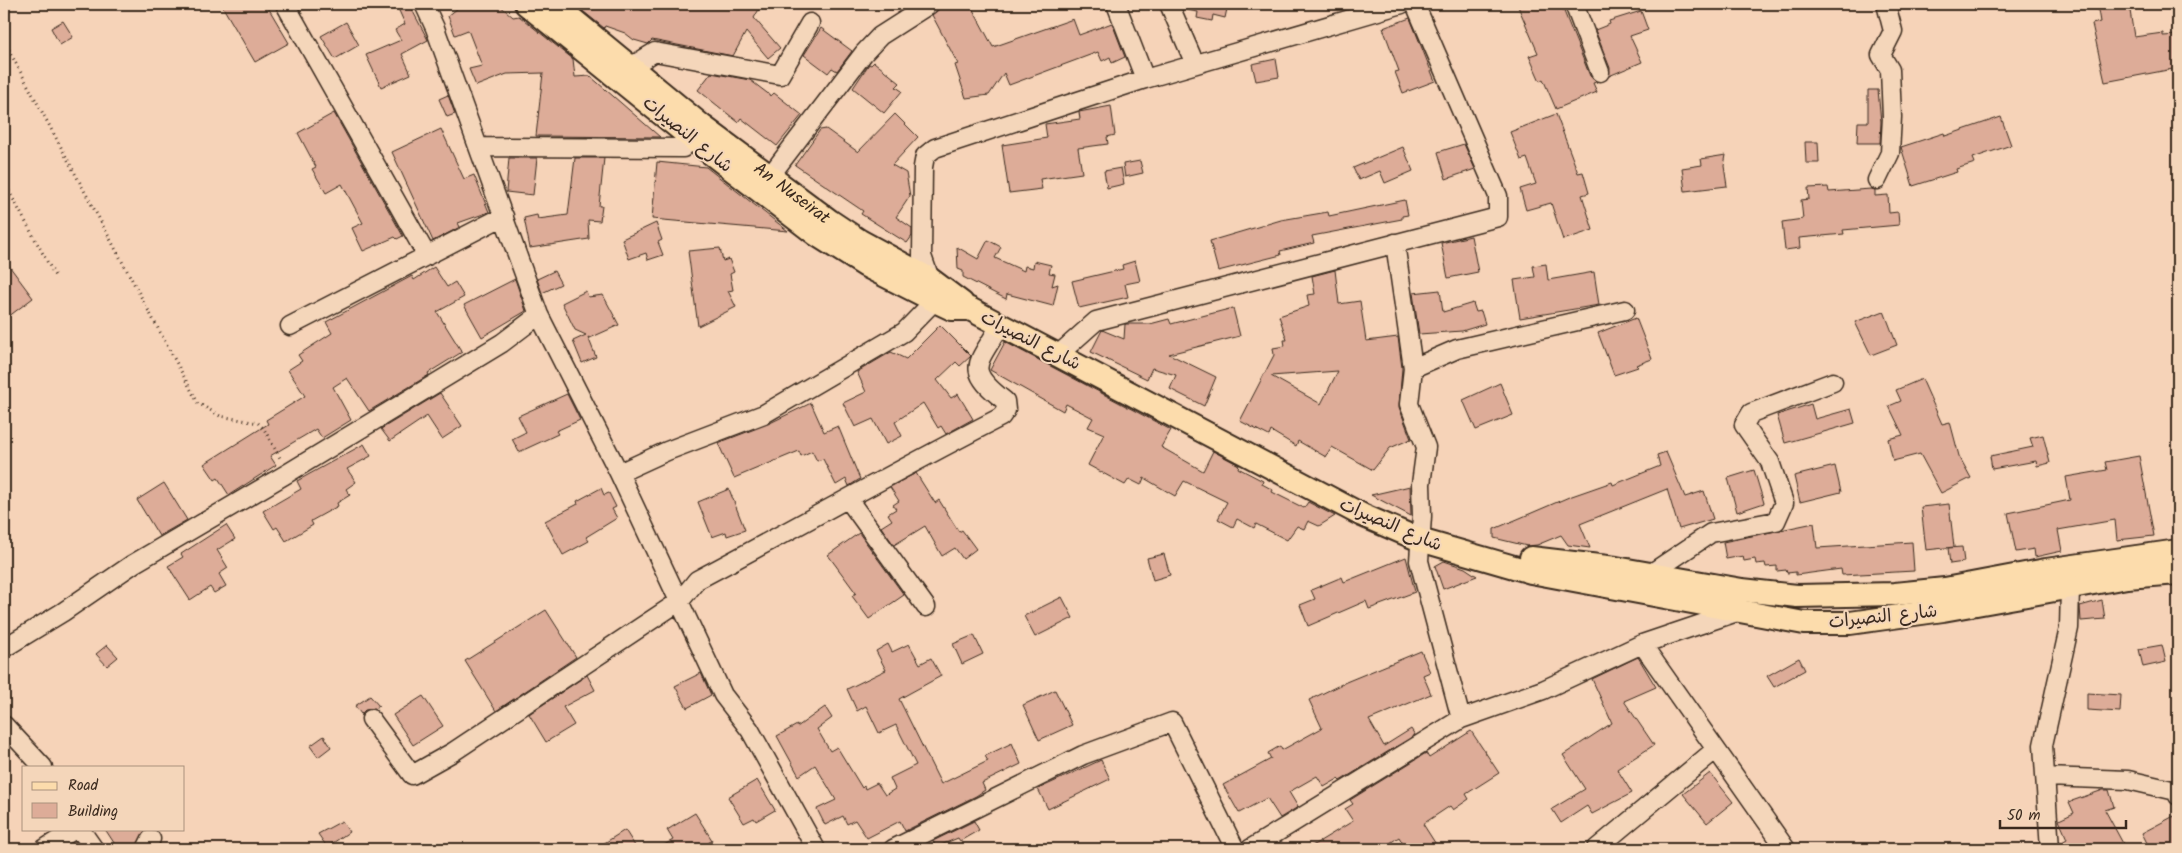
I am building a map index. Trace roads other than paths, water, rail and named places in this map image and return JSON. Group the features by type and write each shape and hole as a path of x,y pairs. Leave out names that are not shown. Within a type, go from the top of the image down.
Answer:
{"main road":[{"name":"شارع النصيرات","path":"526,4 696,132 817,235 866,266 937,290"},
{"name":"An Nuseirat","path":"554,4 632,66 696,132 770,176 860,241 970,309"},
{"name":"شارع النصيرات","path":"970,309 1059,354 1362,515 1420,540 1531,572 1737,612 1804,622 1850,623 1943,610 2128,576 2178,572"},
{"name":"شارع النصيرات","path":"1473,555 1525,557 1650,574 1742,590 1797,596 1895,594 1945,589 2129,556 2178,551"}],"street":[{"path":"284,4 426,256"},
{"path":"424,4 436,28 539,315 619,473 724,695 750,730 816,849"},
{"path":"770,176 864,53 880,36 930,4"},
{"path":"1116,4 1145,79"},
{"path":"1169,4 1195,64"},
{"path":"619,473 667,451 764,414 904,332 937,290 922,256 923,167 926,156 935,148 1145,79 1402,4"},
{"path":"1059,354 1096,321 1498,216 1498,196 1415,4"},
{"path":"1574,4 1600,72"},
{"path":"1877,180 1890,153 1892,117 1890,70 1881,54 1893,31 1886,4"},
{"path":"632,66 656,52 780,75 810,23"},
{"path":"480,148 683,148 696,132"},
{"path":"290,326 504,216"},
{"path":"1395,243 1413,368 1409,404 1426,447 1421,484 1419,561 1461,719"},
{"path":"1413,368 1457,349 1626,310"},
{"path":"4,648 63,612 133,564 288,473 502,343 539,315"},
{"path":"371,719 412,775 453,752 680,601 697,580 848,499 904,466 1001,417 1006,410 1005,401 985,385 978,375 978,366 1001,324"},
{"path":"1650,574 1710,533 1776,521 1784,503 1770,462 1744,426 1751,413 1833,382"},
{"path":"848,499 926,607"},
{"path":"2050,849 2043,745 2069,628 2070,588"},
{"path":"1250,849 1461,719 1542,690 1642,644 1737,612"},
{"path":"1642,644 1786,849"},
{"path":"893,849 1083,755 1172,722 1235,849"},
{"path":"4,725 41,766"},
{"path":"1596,849 1715,750"},
{"path":"2046,776 2128,780 2176,791 2178,796"},
{"path":"44,849 73,830"},
{"path":"81,830 94,849"}]}
